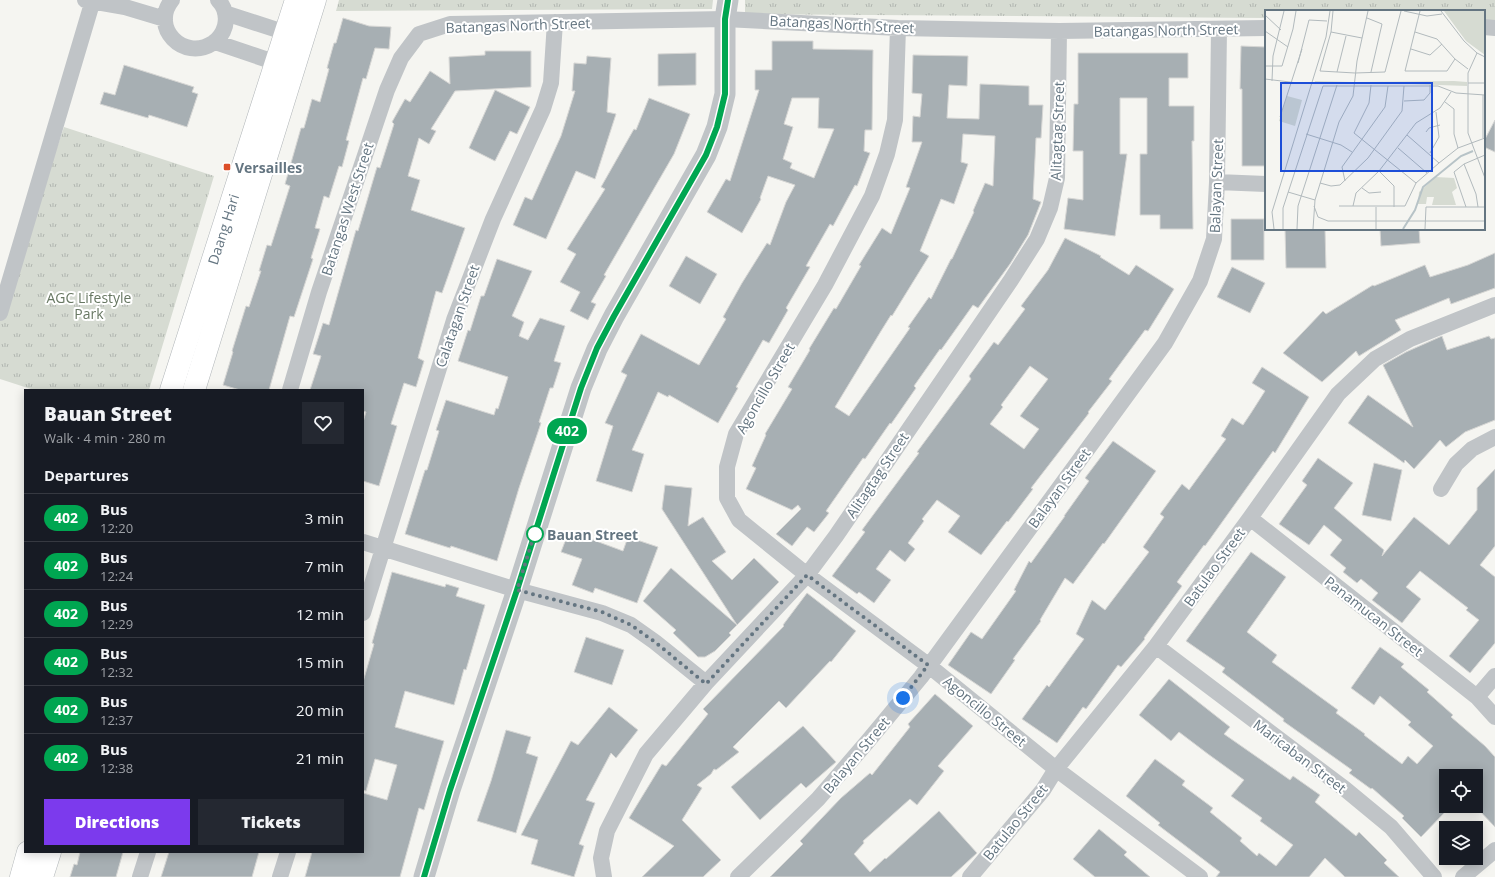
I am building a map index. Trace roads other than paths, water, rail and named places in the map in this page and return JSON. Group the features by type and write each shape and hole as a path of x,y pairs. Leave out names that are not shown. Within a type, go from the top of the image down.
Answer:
{"main road":[{"name":"Daang Hari","path":"194,389 294,35 296,0"},
{"name":"Daang Hari","path":"294,35 315,0"},
{"name":"Daang Hari","path":"172,389 285,66"},
{"path":"21,877 28,853"},
{"path":"42,877 50,853"}],"street":[{"path":"0,313 90,0 125,7 165,19"},
{"path":"170,0 165,19 166,28 171,37 178,44 187,48 197,49 207,47 221,36 226,20 222,6"},
{"path":"222,6 294,35"},
{"path":"424,877 450,790 517,590 581,388 597,348 706,155 717,127 725,94 726,10"},
{"name":"Batangas North Street","path":"419,34 450,24 555,22 726,10 898,28 1059,31 1265,28"},
{"name":"Calatagan Street","path":"364,610 454,320 493,219 543,109 551,83 555,22"},
{"path":"1485,27 1495,28"},
{"name":"Agoncillo Street","path":"898,28 895,120 887,154 872,196 825,286 736,434 727,467 727,498 739,520 807,575 928,665 1056,769 1200,877"},
{"name":"Balayan Street","path":"738,877 818,800 921,676 1165,344 1200,281 1214,239 1217,182 1219,29"},
{"name":"Alitagtag Street","path":"604,877 601,858 607,832 646,754 706,684 807,575 836,536 1011,280 1037,239 1050,208 1057,178 1059,31"},
{"name":"Batangas West Street","path":"290,389 319,292 387,90 401,58 419,34"},
{"path":"215,42 285,66"},
{"path":"1217,182 1265,184"},
{"name":"Batulao Street","path":"973,876 1043,790 1056,769 1156,646 1250,518 1338,394 1375,359 1410,339 1495,305"},
{"path":"1441,489 1456,464 1472,449 1495,437"},
{"name":"Panamucan Street","path":"1250,518 1477,697 1495,717"},
{"path":"364,542 517,590 602,612 631,625 655,642 706,684"},
{"name":"Maricaban Street","path":"1156,646 1345,789 1391,827 1434,877"},
{"path":"1477,697 1495,676"},
{"path":"1463,877 1495,850"},
{"path":"140,877 148,853"},
{"path":"280,877 288,853"}],"place":[{"name":"Versailles","path":"227,167"},
{"name":"Bauan Street","path":"535,534"}],"park label":[{"name":"AGC Lifestyle Park","path":"89,306"}]}
